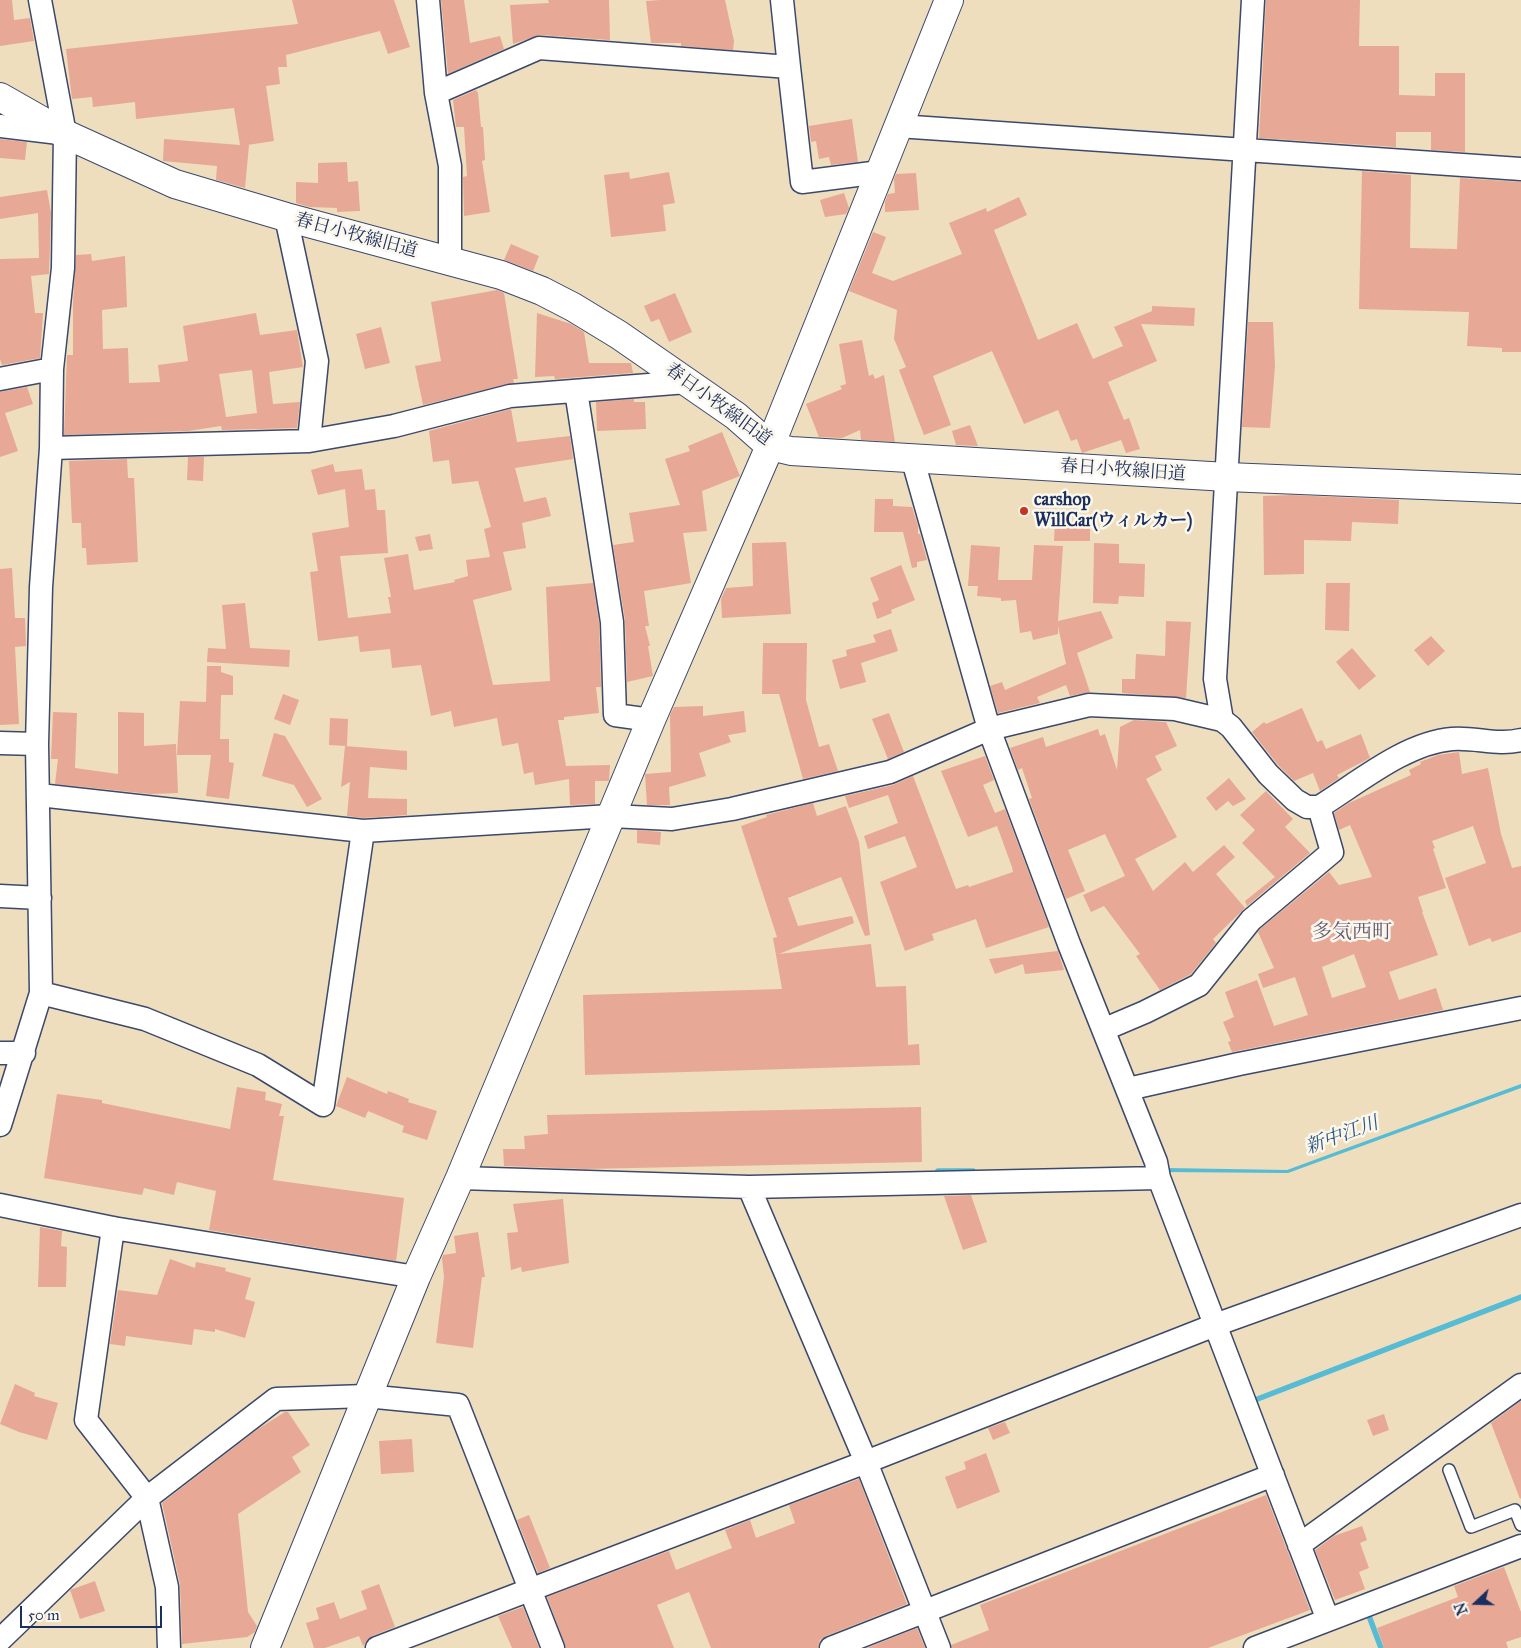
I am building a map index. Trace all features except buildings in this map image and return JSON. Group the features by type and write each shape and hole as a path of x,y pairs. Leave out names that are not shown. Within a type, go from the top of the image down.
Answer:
{"street":[{"path":"0,1125 24,1053 41,993 37,744 41,587 51,448 52,369 63,268 65,134 40,0"},
{"path":"428,0 436,93 450,166 450,261"},
{"path":"782,0 802,182 880,172"},
{"path":"265,1648 416,1276 460,1178 651,720 770,446 949,0"},
{"path":"1222,720 1216,679 1253,0"},
{"path":"436,93 539,48 789,67"},
{"name":"春日小牧線旧道","path":"0,97 65,134 175,184 286,217 501,275 573,307 619,335 736,416 770,446 791,451 1227,477 1521,489"},
{"path":"0,126 65,134"},
{"path":"898,126 1521,169"},
{"path":"286,217 317,360 309,441"},
{"path":"0,379 52,369"},
{"path":"51,448 309,441 394,426 510,396 687,382"},
{"path":"576,391 612,622 615,715 651,720"},
{"path":"912,457 989,729 1069,944 1156,1162 1159,1178 1328,1620"},
{"path":"39,795 363,831 611,816 672,819 741,807 890,772 989,729 1089,705 1176,709 1222,720 1232,727 1268,774 1295,800 1307,807 1319,807 1410,750 1452,739 1510,742 1521,740"},
{"path":"0,744 37,744"},
{"path":"1104,1029 1146,1012 1199,985 1251,920 1332,852 1319,807"},
{"path":"41,993 145,1019 258,1065 323,1105 363,831"},
{"path":"0,896 40,898"},
{"path":"1128,1089 1239,1064 1521,1008"},
{"path":"0,1053 24,1053"},
{"path":"460,1178 749,1187 1159,1178"},
{"path":"749,1187 866,1462 939,1648"},
{"path":"0,1205 113,1228 416,1276"},
{"path":"377,1648 866,1462 1215,1325 1521,1215"},
{"path":"113,1228 86,1420 147,1498 167,1587 169,1648"},
{"path":"1299,1545 1521,1385"},
{"path":"0,1640 147,1498 276,1399 366,1396 458,1405 553,1648"},
{"path":"831,1648 1273,1475"},
{"path":"1255,1648 1521,1546"}],"lane":[{"path":"1449,1470 1471,1527 1515,1510 1521,1525"}],"water":[{"path":"1521,1084 1521,1088 1288,1173 1165,1172 1166,1168 1287,1170"}],"waterway":[{"name":"新中江川","path":"938,1171 973,1171"},
{"path":"1255,1400 1521,1297"},
{"path":"1369,1616 1381,1648"}],"place":[{"name":"carshop WillCar(ウィルカー)","path":"1024,511"}],"district":[{"name":"多気西町","path":"1352,933"}]}
